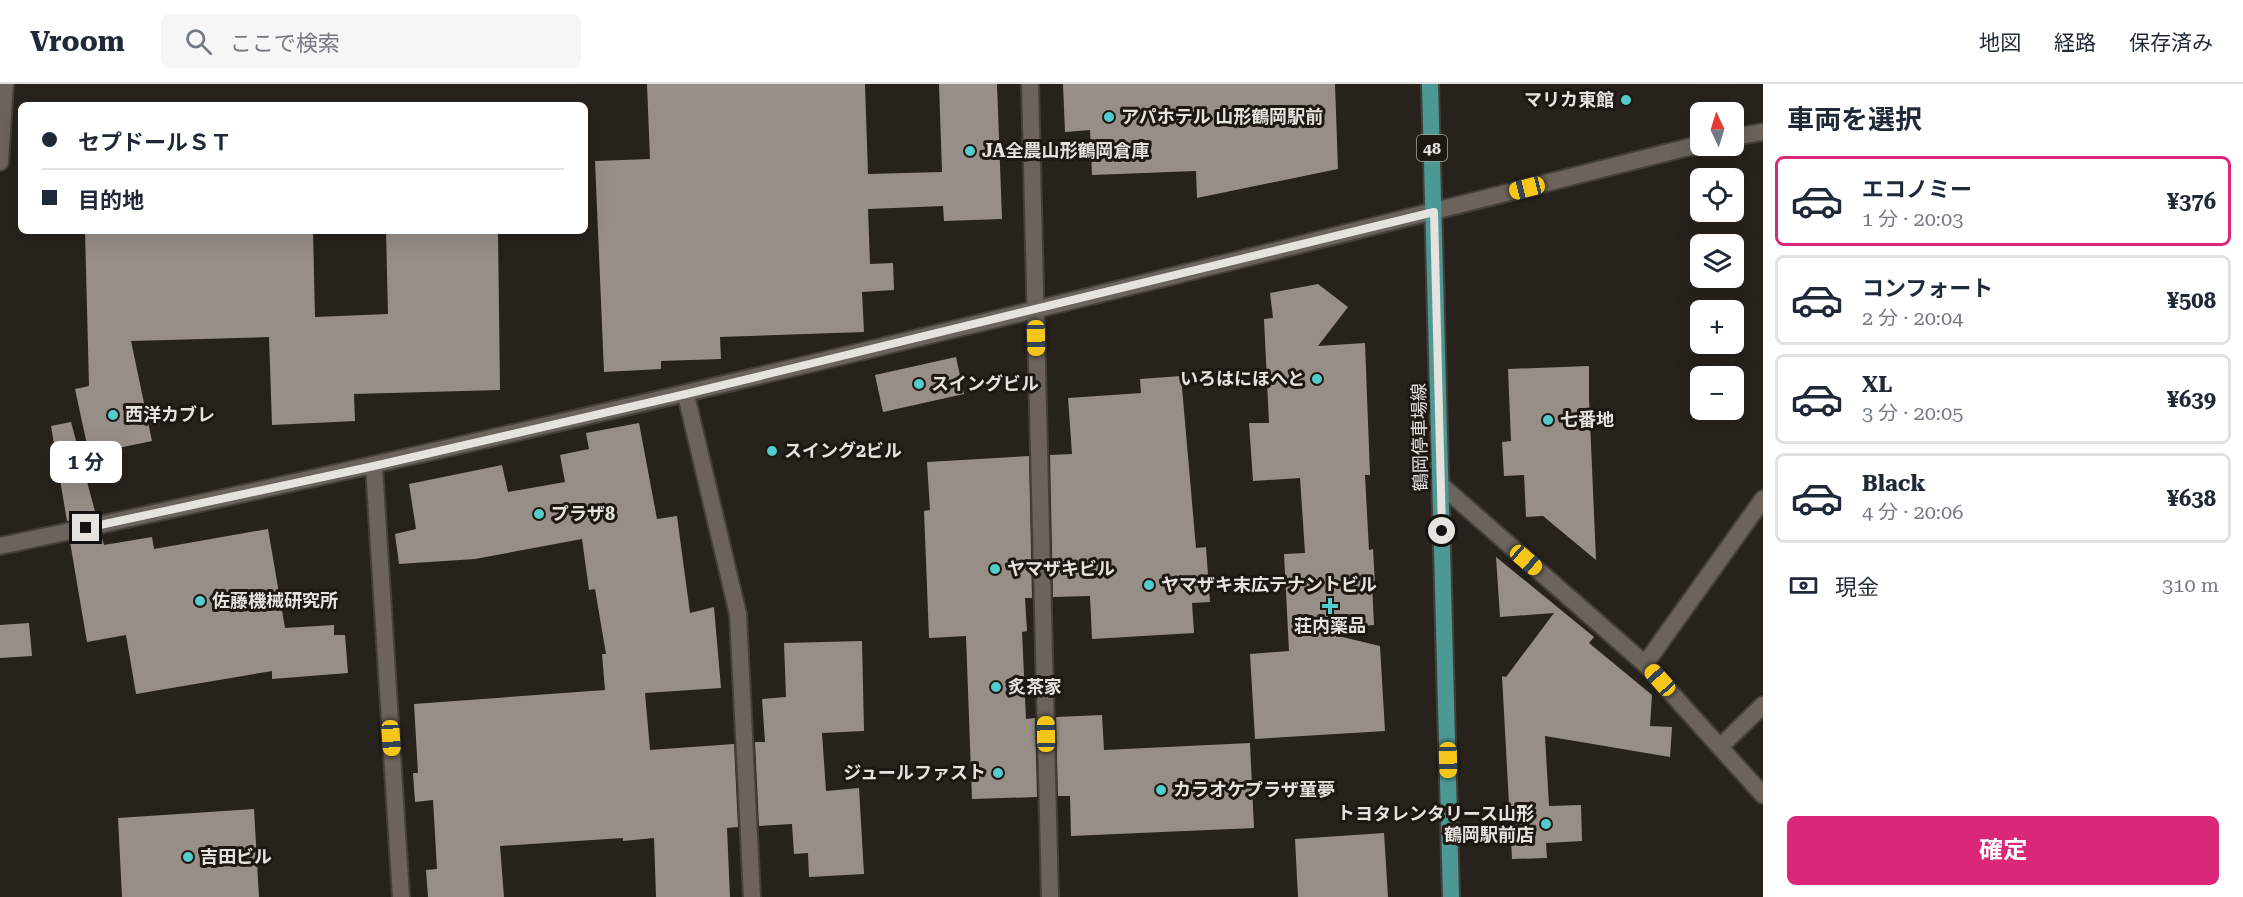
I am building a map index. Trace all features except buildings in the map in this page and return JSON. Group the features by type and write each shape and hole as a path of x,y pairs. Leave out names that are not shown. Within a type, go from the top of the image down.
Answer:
{"main road":[{"name":"鶴岡停車場線","path":"1430,84 1451,897"}],"street":[{"path":"0,162 5,84"},
{"path":"1030,84 1050,897"},
{"path":"1744,135 1763,132"},
{"path":"0,546 374,466 686,394 1434,212 1690,147"},
{"path":"686,394 738,614 752,897"},
{"path":"374,466 401,897"},
{"path":"1441,485 1645,664 1763,795"},
{"path":"1645,664 1763,499"},
{"path":"1720,747 1763,705"}],"place":[{"name":"マリカ東館","path":"1626,100"},
{"name":"アパホテル 山形鶴岡駅前","path":"1109,117"},
{"name":"JA全農山形鶴岡倉庫","path":"970,151"},
{"name":"いろはにほへと","path":"1317,379"},
{"name":"スイングビル","path":"919,384"},
{"name":"西洋カブレ","path":"113,415"},
{"name":"七番地","path":"1548,420"},
{"name":"スイング2ビル","path":"772,451"},
{"name":"プラザ8","path":"539,514"},
{"name":"ヤマザキビル","path":"995,569"},
{"name":"ヤマザキ末広テナントビル","path":"1149,585"},
{"name":"佐藤機械研究所","path":"200,601"},
{"name":"荘内薬品","path":"1330,606"},
{"name":"炙茶家","path":"996,687"},
{"name":"ジュールファスト","path":"998,773"},
{"name":"カラオケプラザ童夢","path":"1161,790"},
{"name":"トヨタレンタリース山形 鶴岡駅前店","path":"1546,824"},
{"name":"吉田ビル","path":"188,857"}],"route":[{"path":"86,528 374,466 686,394 1434,212 1442,531"}]}
